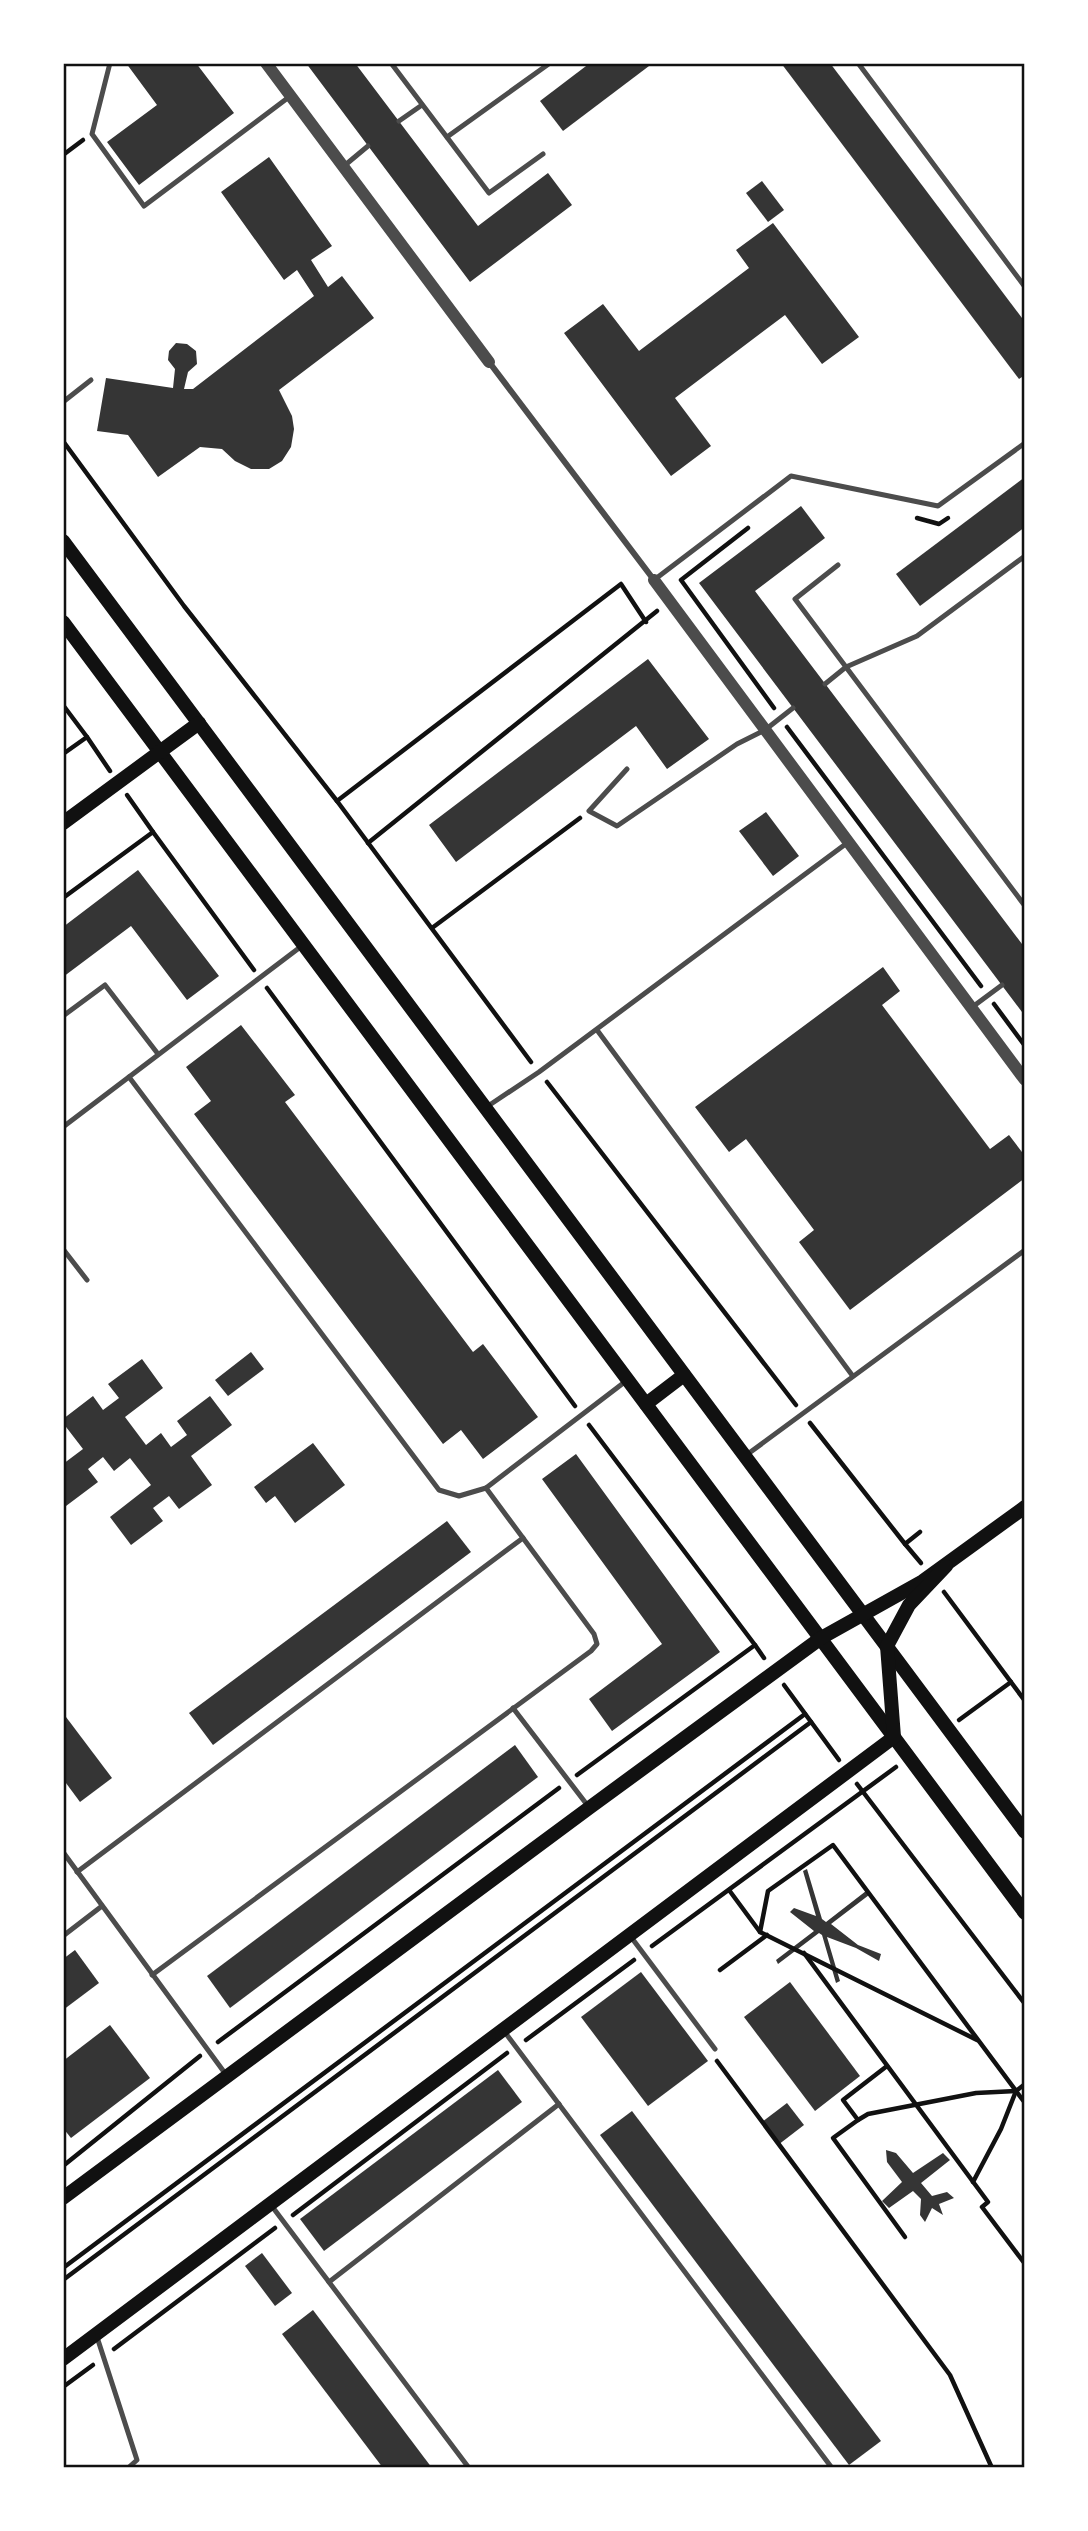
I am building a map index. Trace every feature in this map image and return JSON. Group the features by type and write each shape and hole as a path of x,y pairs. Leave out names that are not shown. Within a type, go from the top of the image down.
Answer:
{"main road":[{"path":"63,541 1025,1832"},
{"path":"63,622 1025,1913"},
{"path":"63,823 199,723"},
{"path":"646,1404 684,1375"},
{"path":"894,1737 887,1646 909,1605 946,1566 1025,1507"},
{"path":"63,2198 821,1638 946,1566"},
{"path":"63,2359 894,1737"}],"street":[{"path":"266,63 1025,1080"}],"lane":[{"path":"110,63 92,134 144,206 290,96"},
{"path":"391,63 489,193 543,154"},
{"path":"447,137 550,63"},
{"path":"858,63 1025,287"},
{"path":"399,121 422,105"},
{"path":"343,166 368,146"},
{"path":"63,402 91,380"},
{"path":"654,580 791,476 938,506 1025,443"},
{"path":"825,684 846,667 918,636 1025,556"},
{"path":"838,565 795,599 1025,906"},
{"path":"626,769 589,811 617,826 737,744 765,730 793,708"},
{"path":"485,1108 597,1030 849,842"},
{"path":"63,1127 304,944"},
{"path":"63,1016 105,985 158,1054"},
{"path":"971,1008 1002,985"},
{"path":"597,1030 852,1375"},
{"path":"128,1077 439,1490 459,1496 486,1488 628,1380"},
{"path":"63,1249 86,1280"},
{"path":"745,1456 852,1375 1025,1251"},
{"path":"152,1975 597,1644 594,1634 486,1488"},
{"path":"77,1872 523,1538"},
{"path":"513,1708 589,1808"},
{"path":"63,1852 227,2076"},
{"path":"63,1936 102,1906"},
{"path":"629,1934 714,2052"},
{"path":"503,2030 832,2468"},
{"path":"328,2282 559,2104"},
{"path":"270,2204 470,2468"},
{"path":"96,2334 137,2460 128,2468"}],"path":[{"path":"63,155 92,134"},
{"path":"63,441 184,607 337,802 539,1072 933,1578 1025,1701"},
{"path":"337,802 621,584 646,622 601,655 368,843"},
{"path":"63,705 87,737 63,754"},
{"path":"432,928 589,811"},
{"path":"63,898 153,832 581,1414 847,1771 1025,2004"},
{"path":"905,1544 920,1532"},
{"path":"63,2166 208,2050 755,1645"},
{"path":"948,1728 1011,1682"},
{"path":"63,2268 805,1714"},
{"path":"63,2280 811,1722"},
{"path":"650,1948 909,1758"},
{"path":"760,1932 768,1891 833,1845 1025,2102"},
{"path":"729,1890 760,1932 978,2040"},
{"path":"720,1970 768,1936"},
{"path":"804,1953 988,2202 982,2207 1025,2264"},
{"path":"107,2354 639,1956"},
{"path":"714,2052 950,2375 992,2468"},
{"path":"859,2120 843,2099 887,2066"},
{"path":"972,2182 1001,2129 1016,2091 1025,2084"},
{"path":"905,2236 833,2138 868,2114 976,2093 1016,2091"},
{"path":"63,2387 96,2362"}],"building":[{"path":"126,63 196,63 234,113 139,185 107,142 157,105"},
{"path":"306,63 355,63 478,226 548,173 572,205 470,282"},
{"path":"590,63 653,63 563,131 540,101"},
{"path":"781,63 830,63 1025,322 1025,375 1019,379"},
{"path":"269,157 332,246 311,260 328,287 342,276 374,318 279,390 292,416 294,429 291,447 282,461 269,469 251,469 235,461 222,449 200,447 158,477 128,435 97,431 106,378 173,388 175,369 168,360 169,351 176,343 187,344 196,351 197,364 188,372 184,389 193,389 314,296 297,270 284,280 221,192"},
{"path":"762,181 784,210 768,222 746,193"},
{"path":"773,223 859,337 822,364 785,315 675,398 711,446 671,476 564,333 603,304 639,351 749,268 736,250"},
{"path":"1025,477 1025,527 920,606 896,574"},
{"path":"801,506 825,538 755,591 1025,948 1025,1016 699,583"},
{"path":"648,659 709,739 667,769 636,726 456,862 429,825"},
{"path":"766,812 799,856 773,876 739,831"},
{"path":"138,870 219,976 187,1000 131,926 63,977 63,927"},
{"path":"883,967 900,991 882,1005 990,1149 1009,1135 1025,1156 1025,1178 850,1310 799,1242 814,1230 746,1139 729,1152 695,1107"},
{"path":"241,1025 295,1095 285,1102 473,1352 483,1344 538,1417 483,1459 461,1430 443,1444 194,1114 211,1101 186,1067"},
{"path":"251,1352 264,1369 228,1396 215,1380"},
{"path":"142,1359 163,1388 125,1417 146,1445 161,1433 171,1447 187,1435 177,1421 210,1396 232,1425 191,1456 212,1485 179,1509 169,1496 153,1508 163,1521 131,1545 110,1517 151,1485 130,1458 114,1471 103,1457 88,1469 98,1482 66,1506 63,1502 63,1464 83,1449 63,1423 63,1419 93,1396 103,1410 119,1398 108,1384"},
{"path":"313,1443 345,1485 295,1523 275,1496 266,1503 254,1487"},
{"path":"576,1454 720,1652 612,1731 589,1699 662,1644 542,1479"},
{"path":"447,1521 471,1552 213,1745 189,1713"},
{"path":"63,1713 112,1778 80,1802 63,1779"},
{"path":"515,1745 538,1777 230,2008 207,1976"},
{"path":"807,1869 822,1919 826,1922 866,1891 869,1895 831,1924 858,1945 881,1954 879,1961 856,1948 827,1937 840,1981 836,1983 822,1935 819,1933 778,1964 776,1960 814,1931 790,1912 794,1908 816,1916 803,1871"},
{"path":"75,1950 99,1983 63,2010 63,1959"},
{"path":"641,1972 708,2061 648,2106 581,2017"},
{"path":"790,1982 860,2076 815,2111 744,2017"},
{"path":"110,2025 150,2078 71,2138 63,2128 63,2061"},
{"path":"498,2070 522,2102 324,2251 300,2219"},
{"path":"787,2103 804,2125 778,2145 762,2122"},
{"path":"632,2111 881,2441 849,2465 600,2135"},
{"path":"886,2150 896,2153 913,2173 943,2153 950,2160 921,2183 932,2196 947,2192 954,2198 939,2204 943,2215 932,2208 925,2222 920,2215 921,2199 913,2191 889,2208 882,2201 902,2182 887,2162"},
{"path":"262,2253 292,2293 275,2306 245,2266"},
{"path":"313,2310 432,2468 383,2468 282,2334"}]}
